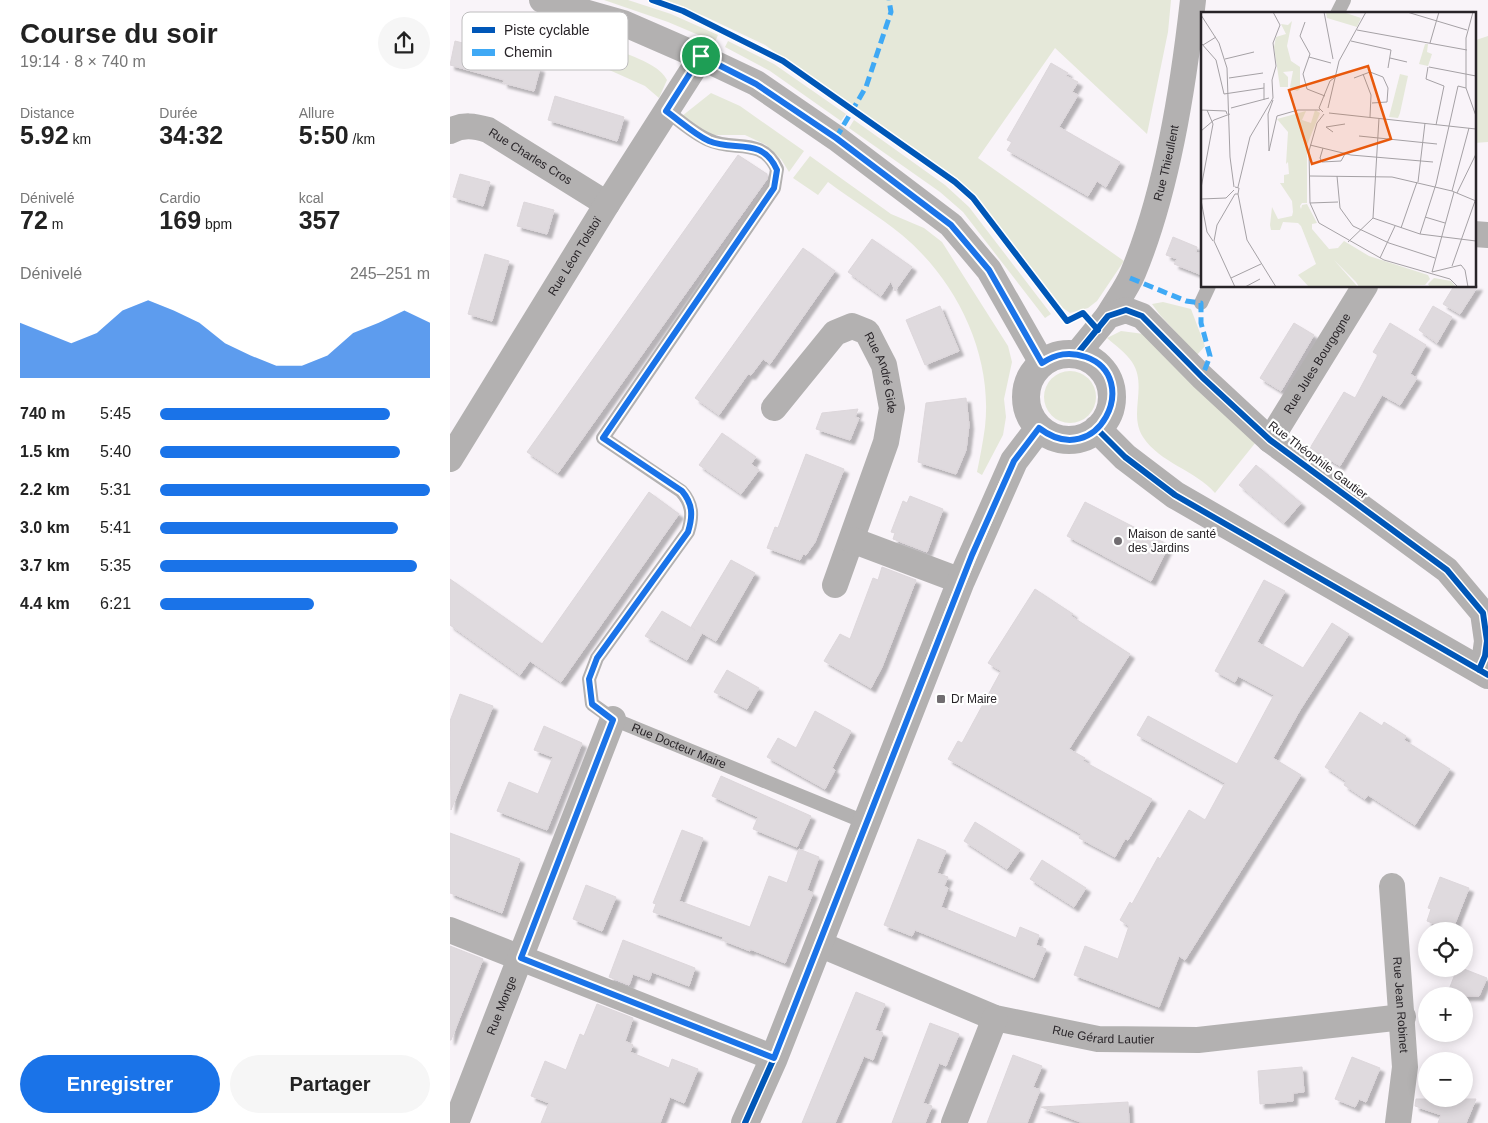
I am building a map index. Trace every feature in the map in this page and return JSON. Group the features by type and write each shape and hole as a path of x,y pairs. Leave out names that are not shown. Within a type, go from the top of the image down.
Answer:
{"street":[{"path":"542,0 584,12"},
{"name":"Rue Thieullent","path":"1108,316 1132,275 1157,206 1188,41 1193,0"},
{"path":"628,25 701,56 756,84 836,138 951,225 989,270 1042,363"},
{"name":"Rue Léon Tolstoï","path":"450,459 607,204 701,56"},
{"name":"Rue Charles Cros","path":"450,131 473,126 488,130 607,204"},
{"name":"Rue Jules Bourgogne","path":"1270,440 1364,288"},
{"name":"Rue Théophile Gautier","path":"1097,429 1125,457 1175,495 1483,673 1487,641 1483,614 1447,570 1270,440 1142,316 1126,310 1108,316"},
{"path":"1076,354 1108,316"},
{"name":"Rue André Gide","path":"774,408 834,333 852,326 867,332 884,365 892,408 886,442 835,585"},
{"path":"1076,354 1090,358 1101,367 1108,378 1112,392 1112,405 1108,416 1097,429 1082,438 1070,440 1054,437 1039,428 1029,413 1026,395 1028,383 1042,363 1052,356 1076,354"},
{"path":"745,1123 774,1058 961,581 1014,461 1039,428"},
{"path":"852,540 961,581"},
{"name":"Rue Monge","path":"456,1123 613,720"},
{"name":"Rue Jean Robinet","path":"1392,886 1403,1017 1405,1067 1398,1123"},
{"path":"450,930 774,1058"},
{"name":"Rue Gérard Lautier","path":"819,944 995,1018 1098,1039 1198,1040 1403,1017"},
{"path":"954,1123 995,1018"}],"lane":[{"path":"1339,12 1344,0"},
{"name":"Rue Docteur Maire","path":"666,111 708,140 722,144 745,145 765,153 777,170 774,188 603,438 682,491 690,500 692,519 688,532 597,658 589,679 592,704 613,720 867,823"},
{"path":"1201,303 1208,288"}],"shaded area":[{"path":"604,0 628,0 671,14 718,35 715,42 668,22"},
{"path":"663,0 1171,0 1168,32 1147,134 1055,48 978,158 1124,261 1097,301 1088,308 1070,313 1063,308 977,199 957,180 765,45 704,16"},
{"path":"1488,36 1488,142 1476,143 1476,40"},
{"path":"728,41 774,64 846,114 841,121 770,71 725,47"},
{"path":"628,54 660,71 667,80 659,98 645,86 609,70 628,70"},
{"path":"711,93 740,106 804,151 789,172 781,159 766,145 745,135 711,135 682,116"},
{"path":"854,120 945,185 969,207 1051,314 1045,318 963,212 940,192 849,128"},
{"path":"810,156 891,214 924,228 942,242 1008,346 1012,362 1004,399 1006,417 1003,435 982,475 977,472 985,427 986,400 983,373 977,347 955,297 922,254 884,221 828,182 818,195 793,178"},
{"path":"1163,302 1191,309 1205,346 1197,355 1152,304"},
{"path":"1121,331 1144,334 1256,442 1215,493 1198,478 1168,460 1150,446 1143,437 1137,419 1139,390 1136,371 1127,355 1107,338"},
{"path":"1070,371 1080,373 1088,379 1094,387 1096,397 1094,407 1088,415 1080,421 1070,423 1060,421 1052,415 1046,407 1044,397 1046,387 1052,379 1060,373"}],"building":[{"path":"455,41 462,43 462,68 450,65"},
{"path":"1051,63 1068,73 1066,76 1078,82 1072,92 1078,95 1059,127 1120,162 1106,187 1097,181 1088,196 1007,150 1012,142 1007,140"},
{"path":"468,70 539,70 534,91 503,83 504,80"},
{"path":"555,96 624,117 617,141 548,120"},
{"path":"738,155 767,174 767,179 558,473 527,452"},
{"path":"460,174 490,182 483,206 453,197"},
{"path":"524,202 554,210 547,234 517,226"},
{"path":"1173,237 1197,247 1196,252 1201,254 1201,275 1174,264 1177,259 1166,255"},
{"path":"872,239 912,267 895,291 891,281 881,296 848,272"},
{"path":"803,248 835,271 770,364 763,359 751,375 748,374 719,415 695,398"},
{"path":"485,254 509,261 492,321 468,314"},
{"path":"1478,286 1460,314 1443,304 1453,288 1476,288"},
{"path":"940,306 959,351 925,365 906,320"},
{"path":"1433,306 1452,317 1437,343 1419,330"},
{"path":"1294,323 1314,335 1281,391 1260,378"},
{"path":"1390,323 1426,345 1410,374 1417,378 1400,405 1382,395 1340,466 1310,448 1344,392 1355,398 1378,355 1373,352"},
{"path":"966,398 969,425 966,450 956,474 918,462 926,403"},
{"path":"858,409 855,417 859,418 850,440 816,429 822,413"},
{"path":"722,433 756,457 751,464 759,470 741,494 699,465"},
{"path":"806,454 844,469 815,542 806,555 803,554 800,560 767,548 775,527 778,528"},
{"path":"1256,465 1301,503 1284,523 1239,485"},
{"path":"649,492 679,514 561,682 530,661 520,675 450,625 450,579 542,644"},
{"path":"910,496 943,509 927,552 893,539 895,533 891,532 903,501 907,503"},
{"name":"Maison de santé des Jardins","path":"1085,502 1169,545 1151,581 1067,536"},
{"path":"731,560 755,573 716,641 702,633 687,660 645,636 662,611 695,630 691,627"},
{"path":"882,567 916,580 882,667 871,688 824,661 840,634 850,639 873,578 878,580"},
{"path":"1264,580 1285,591 1257,642 1303,668 1332,623 1349,634 1300,710 1273,758 1301,775 1185,960 1179,956 1159,1007 1074,975 1085,946 1118,959 1129,926 1120,920 1130,902 1132,904 1158,857 1160,859 1189,810 1205,820 1225,783 1137,735 1148,716 1237,764 1274,695 1238,676 1235,682 1215,671"},
{"path":"1035,589 1073,614 1071,616 1130,654 1069,749 1085,758 1083,761 1152,799 1128,840 1125,839 1115,857 1079,838 1081,834 948,759 958,741 962,743 1001,671 988,663"},
{"path":"727,670 759,688 747,709 714,692"},
{"path":"460,694 493,706 451,810 450,721"},
{"path":"815,711 851,731 832,768 835,770 825,789 767,757 778,738 796,748"},
{"path":"1360,712 1382,726 1384,722 1406,736 1404,740 1450,769 1415,825 1368,795 1365,799 1344,785 1346,781 1325,767"},
{"path":"544,726 582,743 547,830 497,811 509,782 538,794 553,757 534,750"},
{"path":"721,776 811,816 797,847 753,829 758,817 712,796"},
{"path":"975,822 1020,850 1007,869 964,841"},
{"path":"682,830 703,838 679,901 750,927 769,876 787,883 799,849 819,857 807,890 813,893 785,963 722,940 723,937 653,912 656,904 653,903"},
{"path":"450,833 520,859 502,913 450,893"},
{"path":"918,839 946,851 937,873 948,877 944,886 948,888 941,907 1016,938 1020,927 1039,935 1036,945 1046,949 1034,978 915,930 912,936 884,925"},
{"path":"1042,860 1086,888 1074,907 1030,879"},
{"path":"1440,877 1469,888 1456,922 1427,921 1431,909 1428,908"},
{"path":"586,885 616,897 602,931 573,919"},
{"path":"623,940 695,968 689,986 652,972 649,980 633,974 629,985 609,977"},
{"path":"450,946 483,959 451,1040 450,1040"},
{"path":"1473,973 1487,978 1479,996 1473,996 1473,987 1450,987 1454,977 1473,977"},
{"path":"856,992 885,1004 875,1030 883,1033 873,1060 864,1056 835,1123 802,1123"},
{"path":"597,1004 633,1018 625,1041 633,1045 630,1052 669,1068 672,1059 698,1069 684,1103 670,1097 660,1123 541,1123 549,1103 531,1096 545,1061 566,1070 580,1034 584,1036"},
{"path":"930,1023 959,1034 946,1066 939,1063 923,1103 932,1106 925,1123 892,1123"},
{"path":"1013,1055 1042,1066 1033,1087 1040,1090 1027,1123 987,1123"},
{"path":"1352,1057 1380,1068 1366,1102 1359,1099 1355,1107 1335,1099"},
{"path":"1302,1067 1304,1092 1293,1093 1293,1101 1260,1104 1258,1071"},
{"path":"1416,1099 1418,1099 1418,1107 1473,1107 1466,1123 1438,1123 1441,1115 1415,1106"},
{"path":"1128,1102 1129,1123 1083,1123 1041,1107"}],"marked path":[{"path":"836,138 866,87 891,12 889,0"},
{"path":"1130,278 1186,301 1201,303 1201,323 1210,356 1202,377"}],"cycle path":[{"path":"652,0 683,11 783,61 955,182 973,198 1067,321 1083,313 1098,330"},
{"path":"1077,354 1108,316 1126,310 1142,316 1202,377 1270,440 1447,570 1483,613 1487,641 1485,656 1479,670"},
{"path":"1097,429 1125,457 1175,495 1488,675"},
{"path":"745,1123 774,1058 954,600 1005,480"}],"place":[{"name":"Maison de santé des Jardins","path":"1118,541"},
{"name":"Dr Maire","path":"941,699"}],"route":[{"path":"701,56 756,84 836,138 951,225 989,270 1042,363 1052,356 1064,354 1076,354 1090,358 1101,367 1108,378 1112,392 1112,405 1108,416 1092,434 1070,440 1059,439 1048,435 1039,428 1014,461 961,581 774,1058 521,958 613,720 592,704 589,679 597,658 688,532 692,519 690,500 682,491 603,438 774,188 777,170 774,163 765,153 745,145 722,144 708,140 666,111 701,56"}]}
